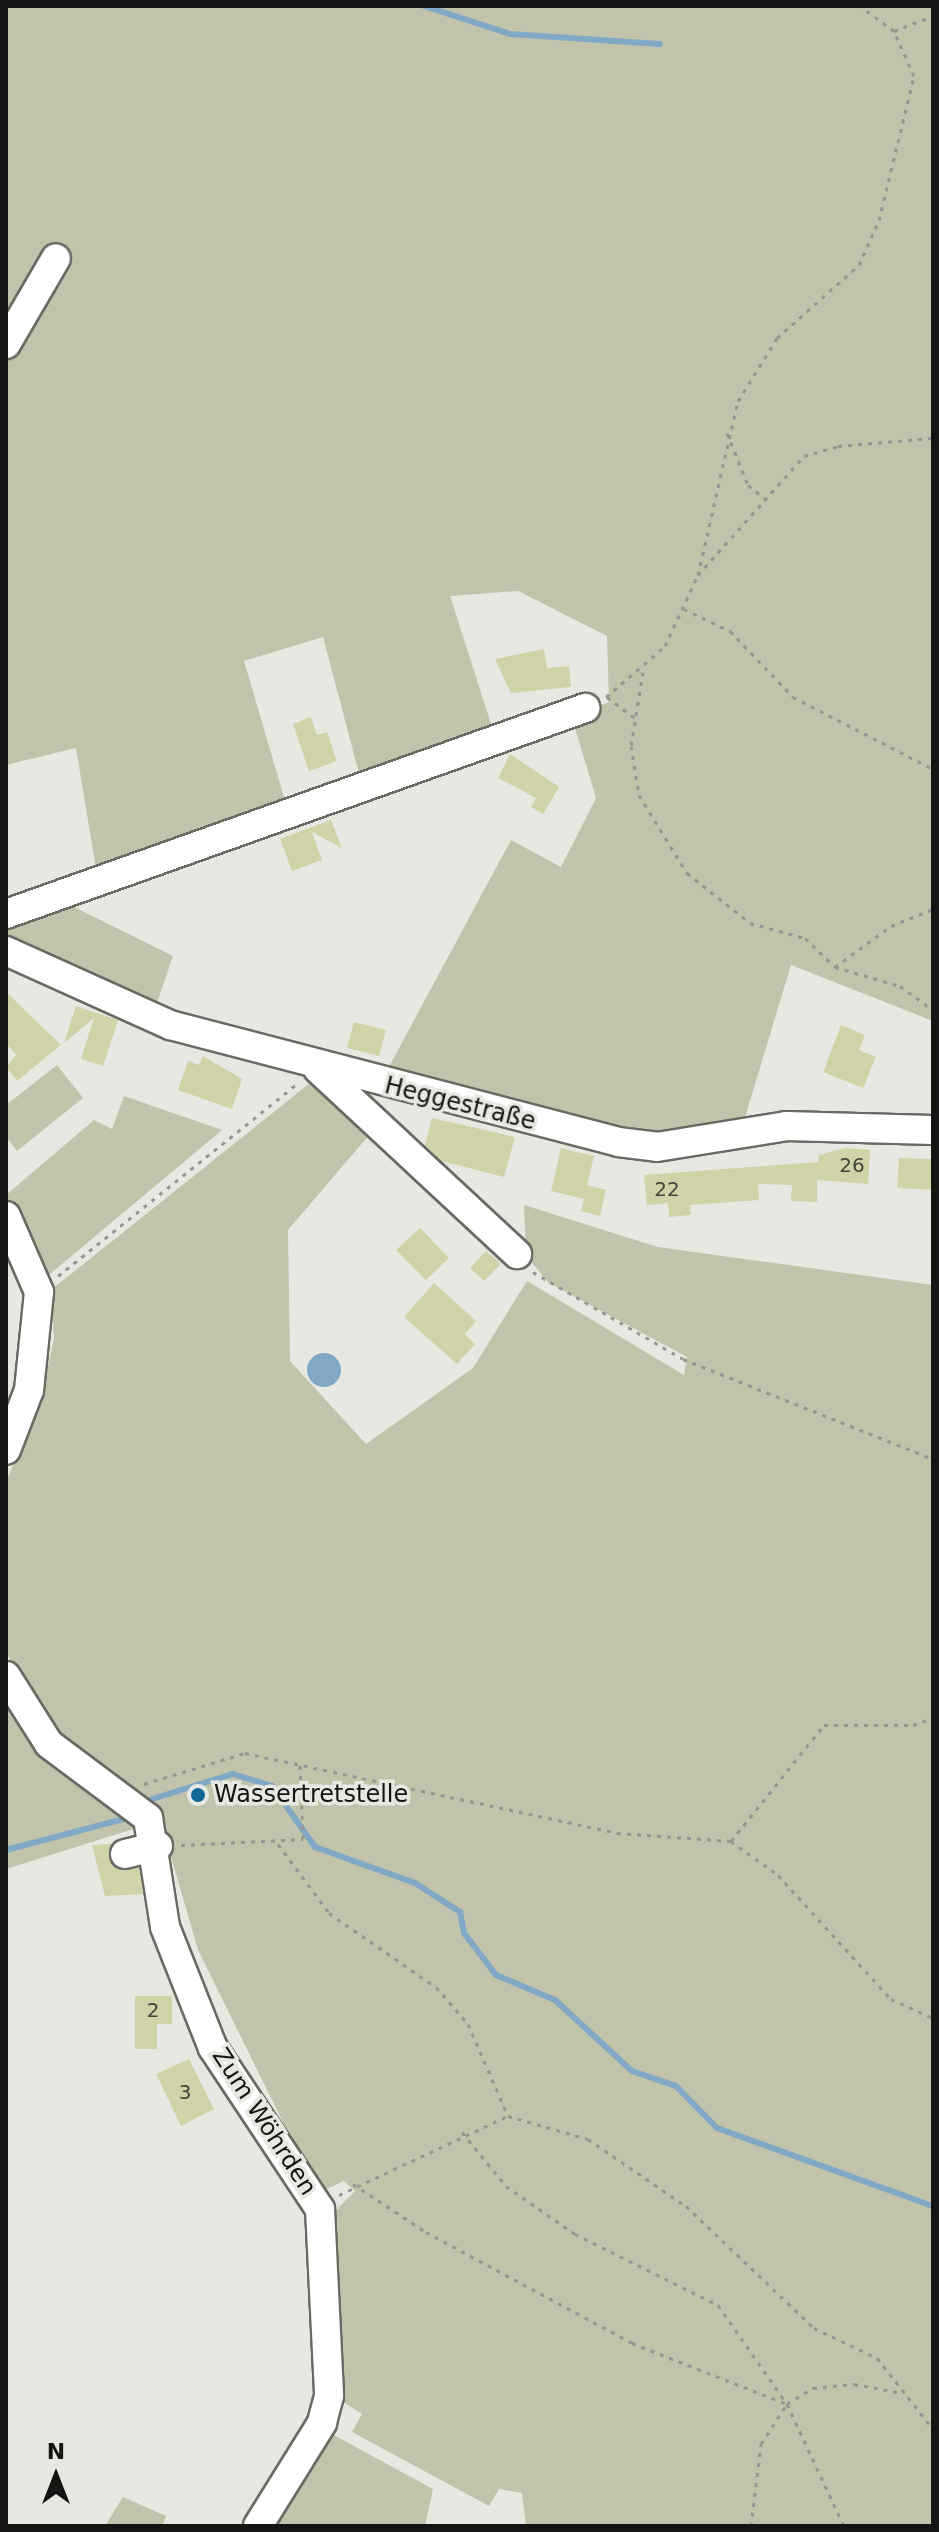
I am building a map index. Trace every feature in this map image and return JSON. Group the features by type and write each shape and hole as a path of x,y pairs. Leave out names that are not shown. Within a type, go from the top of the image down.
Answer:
{"street":[{"path":"6,344 56,258"},
{"path":"6,914 596,702"},
{"name":"Heggestraße","path":"6,951 170,1025 317,1068 657,1147 786,1126 933,1130"},
{"path":"317,1068 517,1254"},
{"path":"6,1216 39,1292 29,1390 6,1450"},
{"name":"Zum Wöhrden","path":"6,1676 49,1744 148,1818 158,1846 165,1927 213,2048 286,2150 320,2209 326,2244 329,2396 322,2423 258,2526"},
{"path":"125,1854 158,1846"}],"path":[{"path":"860,6 894,31 914,76 879,220 859,265 777,338 727,433 698,575 683,608 643,672 631,746 639,795 687,873 750,923 805,938 835,967 900,986 933,1010"},
{"path":"894,31 933,16"},
{"path":"727,433 748,485 764,498"},
{"path":"698,575 804,456 838,446 933,438"},
{"path":"683,608 730,631 793,697 933,769"},
{"path":"596,702 643,672"},
{"path":"596,702 635,718"},
{"path":"835,967 891,926 933,909"},
{"path":"39,1292 317,1068"},
{"path":"517,1254 545,1286 683,1359 933,1459"},
{"path":"731,1841 824,1725 913,1725 933,1718"},
{"path":"117,1794 245,1753 617,1833 731,1841 778,1875 891,1999 933,2018"},
{"path":"158,1846 244,1837 278,1844 303,1839 300,1764"},
{"path":"278,1844 329,1913 436,1987 468,2024 508,2116"},
{"path":"787,2404 632,2343 426,2232 353,2184 462,2132 508,2116 588,2139 686,2206 814,2328 877,2358 933,2429"},
{"path":"462,2132 506,2186 575,2234 718,2305 787,2404 844,2526"},
{"path":"751,2526 761,2444 787,2404 813,2388 854,2384 902,2393"}],"green space":[{"path":"6,6 933,6 933,1021 791,965 743,1124 642,1135 384,1076 511,840 561,867 596,798 572,718 609,702 607,636 518,591 450,596 494,733 361,781 323,637 244,661 286,804 96,869 76,748 6,765"},
{"path":"60,900 173,956 156,1006 6,936 6,921"},
{"path":"57,1065 83,1098 17,1151 6,1137 6,1105"},
{"path":"315,1079 370,1134 288,1230 290,1361 366,1444 473,1368 527,1281 684,1375 687,1357 549,1283 526,1256 524,1205 658,1247 933,1285 933,2526 526,2526 522,2493 499,2489 489,2506 352,2432 362,2414 340,2400 336,2210 355,2191 344,2181 318,2193 198,1950 157,1808 78,1757 46,1720 6,1652 6,1482 41,1397 54,1339 51,1290"},
{"path":"124,1096 222,1130 43,1280 6,1195 94,1120 112,1129"},
{"path":"6,1691 143,1826 6,1869"},
{"path":"330,2433 433,2489 425,2526 264,2526"},
{"path":"123,2497 166,2516 162,2526 105,2526"}],"water":[{"path":"324,1353 336,1358 341,1370 336,1382 324,1387 312,1382 307,1370 312,1358"}],"building":[{"path":"544,649 547,668 569,666 571,687 511,693 495,659"},
{"path":"311,717 317,735 327,732 337,761 309,771 293,724"},
{"path":"510,754 559,787 543,814 531,807 536,798 498,778"},
{"path":"331,820 342,848 312,832 322,860 292,871 280,839"},
{"path":"6,992 61,1045 17,1081 6,1067 16,1055 6,1043"},
{"path":"76,1006 118,1020 103,1066 81,1059 94,1018 64,1043"},
{"path":"354,1022 386,1030 379,1056 347,1048"},
{"path":"841,1025 865,1035 859,1050 876,1057 863,1088 823,1072"},
{"path":"203,1056 242,1079 232,1109 178,1090 188,1061 199,1065"},
{"path":"432,1118 515,1137 504,1177 442,1161 425,1145"},
{"path":"561,1148 594,1156 587,1185 606,1190 600,1216 581,1211 584,1199 551,1191"},
{"path":"845,1148 870,1150 868,1184 817,1180 817,1202 791,1201 792,1185 758,1184 759,1200 690,1205 691,1215 669,1217 668,1203 647,1205 644,1175 818,1162 819,1155"},
{"path":"899,1158 933,1159 933,1190 897,1188"},
{"path":"420,1228 449,1258 426,1280 396,1250"},
{"path":"486,1251 501,1264 484,1281 470,1268"},
{"path":"434,1283 476,1321 465,1334 475,1344 457,1364 404,1317"},
{"path":"111,1844 112,1866 139,1868 143,1894 105,1896 92,1845"},
{"path":"135,1996 172,1996 172,2024 157,2024 157,2049 135,2049"},
{"path":"189,2059 214,2109 181,2126 156,2074"}],"waterway":[{"path":"424,6 510,34 660,44"},
{"path":"152,1799 233,1774 272,1786 315,1847 415,1883 460,1912 464,1933 496,1975 555,2000 632,2071 676,2086 717,2128 933,2206"},
{"path":"6,1850 131,1817"}],"place":[{"name":"Wassertretstelle","path":"198,1795"}]}
